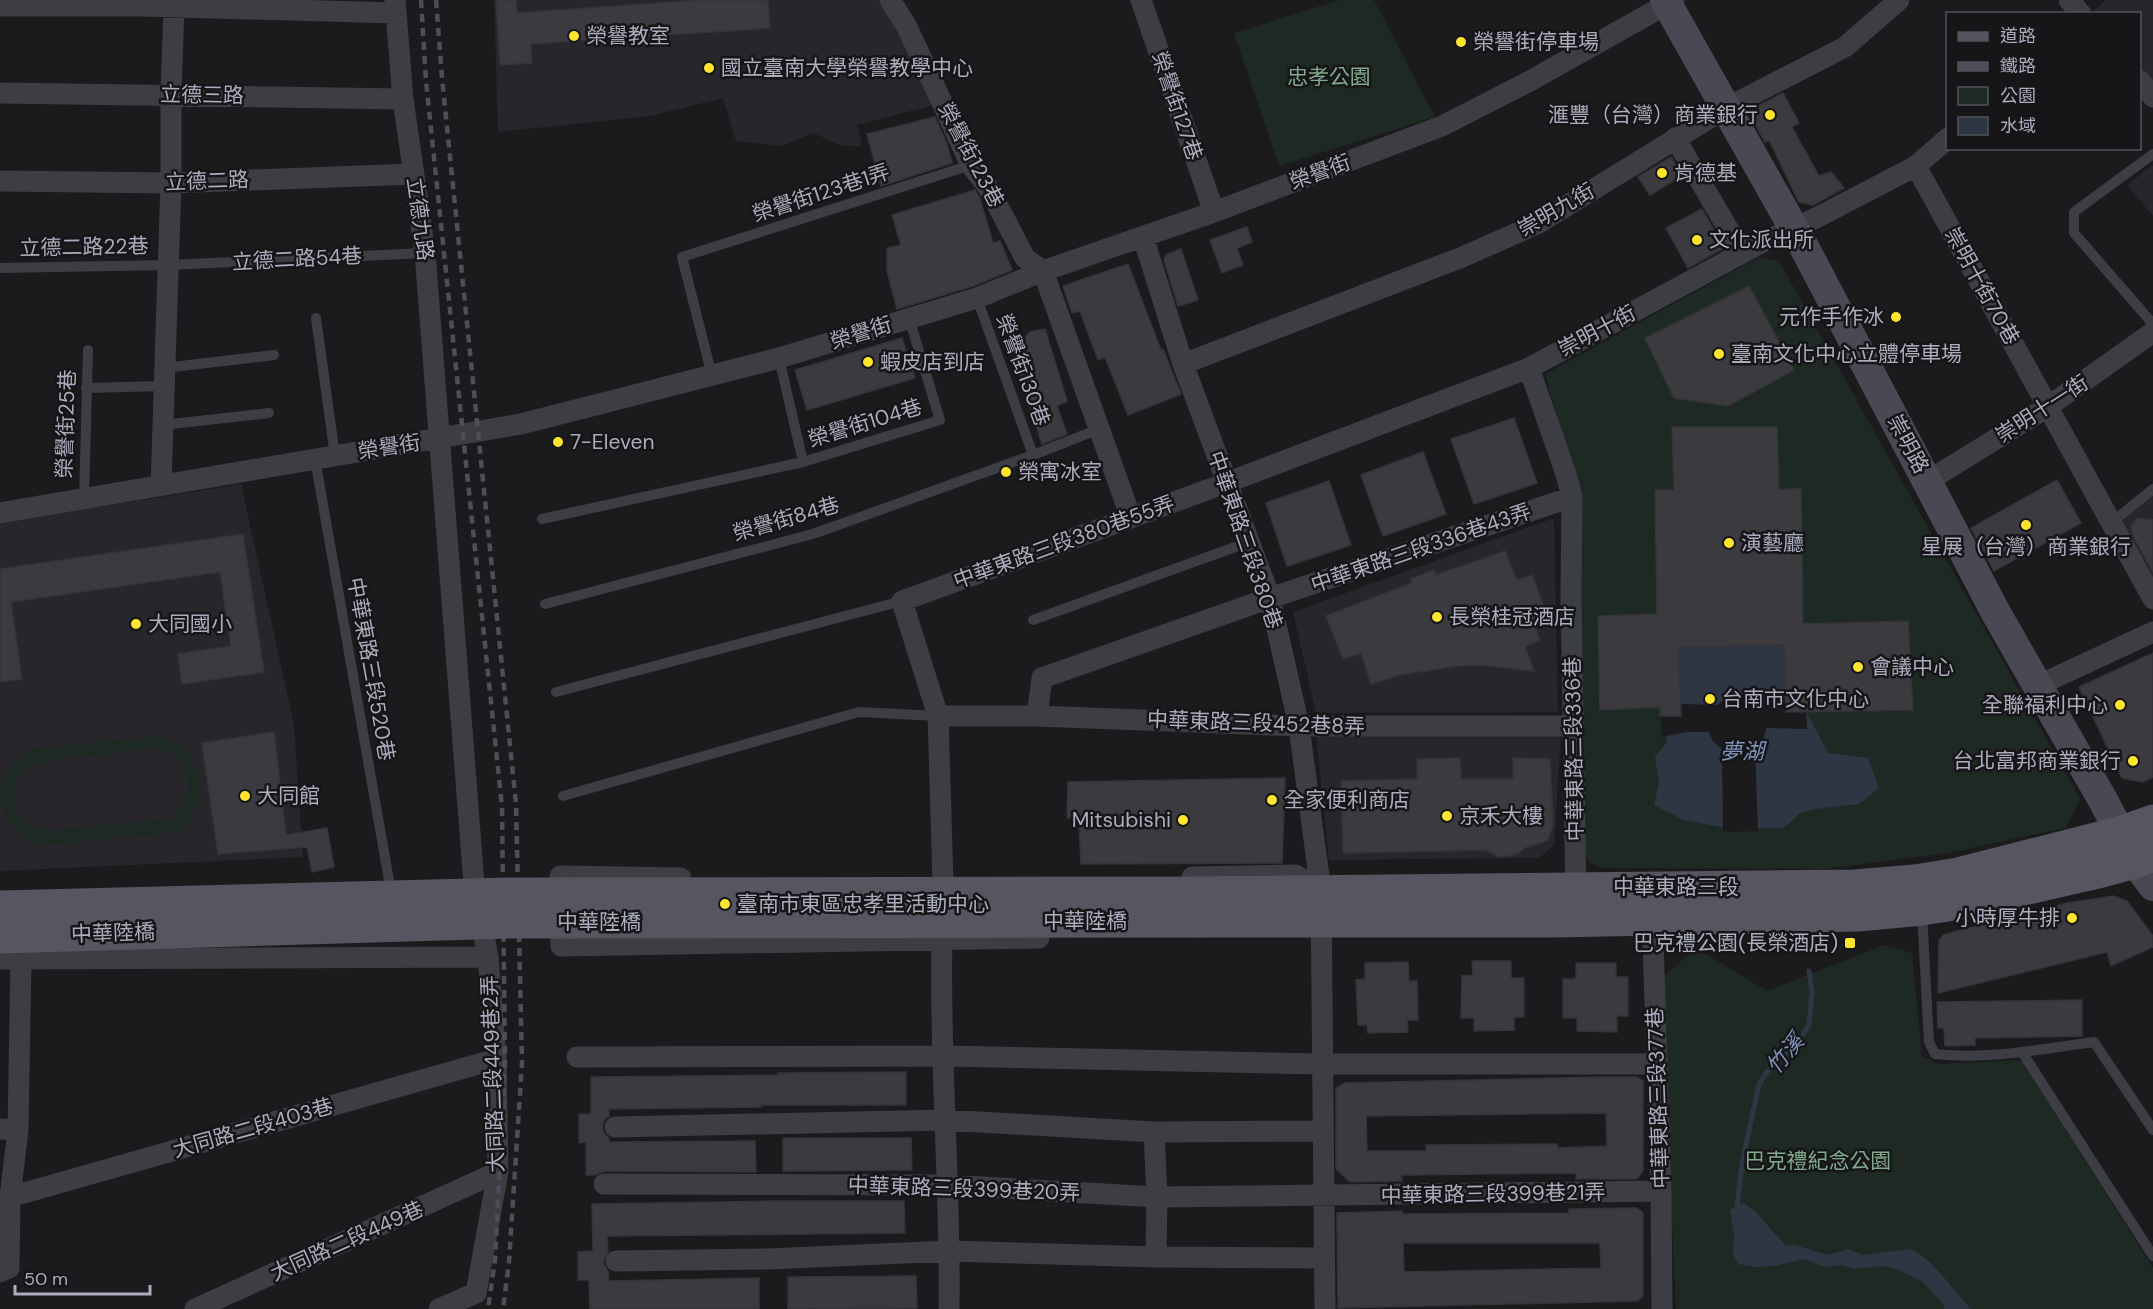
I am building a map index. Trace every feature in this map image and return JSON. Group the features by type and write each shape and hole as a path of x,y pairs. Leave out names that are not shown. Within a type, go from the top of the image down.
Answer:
{"main road":[{"name":"中華東路三段","path":"1195,907 1322,907 1577,920 1652,903 1915,881 1958,874 2119,833 2153,821"},
{"name":"中華東路三段","path":"1322,907 1576,888 1652,903 1858,915 1961,903 2147,868"},
{"name":"中華陸橋","path":"0,907 513,894 1195,907"},
{"name":"中華陸橋","path":"11,948 512,922 1195,907"}],"street":[{"name":"榮譽街123巷","path":"890,0 906,25 971,165 988,186 1024,258 1043,271"},
{"name":"榮譽街127巷","path":"1141,0 1214,212"},
{"name":"崇明九街","path":"1184,364 1460,258 1537,224 1726,108 1845,47 1899,0"},
{"path":"2069,0 2079,12"},
{"name":"榮譽街","path":"0,513 521,424 779,358 977,298 1043,271 1214,212 1442,126 1528,82 1669,1"},
{"name":"崇明路","path":"1669,1 1792,230 1802,243 2037,686 2104,802 2119,833 2147,868"},
{"path":"0,6 143,3 174,7 218,4 396,7"},
{"path":"161,486 174,7"},
{"name":"立德九路","path":"396,7 403,99 425,253 474,884"},
{"path":"2141,83 2153,97"},
{"name":"立德三路","path":"0,93 403,99"},
{"path":"1676,138 1737,244 1737,256"},
{"name":"崇明十街","path":"1226,483 1529,368 1737,256 1916,166 1946,139"},
{"name":"崇明十街70巷","path":"1916,166 2153,599"},
{"name":"立德二路","path":"0,181 171,183 414,174"},
{"name":"中華東路三段380巷","path":"1143,237 1184,364 1269,598 1299,726 1322,907 1325,1309"},
{"path":"1043,271 1131,518"},
{"name":"崇明十一街","path":"1928,481 2049,406 2153,332"},
{"name":"中華東路三段336巷","path":"1529,368 1572,497 1571,594 1577,920"},
{"name":"中華東路三段380巷55弄","path":"902,601 1226,483"},
{"name":"中華東路三段336巷43弄","path":"1037,716 1042,678 1269,598 1572,497"},
{"path":"902,601 938,716 943,882"},
{"path":"2037,686 2153,632"},
{"name":"中華東路三段452巷8弄","path":"938,716 1037,716 1299,726 1574,726"},
{"path":"1296,875 1322,907 1297,935 942,938 561,946 560,876 943,882 1296,875"},
{"path":"0,891 474,884"},
{"name":"大同路二段449巷2弄","path":"439,1309 476,1293 498,1172 496,1059 488,957 474,884"},
{"name":"中華東路三段377巷","path":"1652,903 1661,1191 1662,1309"},
{"path":"942,938 950,1251 949,1309"},
{"path":"0,1272 9,1268 11,948"},
{"path":"0,959 11,948 488,957"},
{"path":"577,1057 944,1056 1323,1064 1656,1064"},
{"name":"大同路二段403巷","path":"10,1197 496,1059"},
{"path":"615,1127 945,1120 1154,1132 1323,1131"},
{"path":"1154,1132 1157,1197 1156,1257"},
{"name":"大同路二段449巷","path":"195,1309 498,1172"},
{"name":"中華東路三段399巷20弄","path":"604,1184 947,1185 1157,1197 1324,1196"},
{"name":"中華東路三段399巷21弄","path":"1324,1196 1661,1191"},
{"path":"616,1262 768,1259 950,1251 1156,1257 1324,1258"}],"lane":[{"path":"2153,154 2074,212 2074,233 2153,324"},
{"name":"榮譽街123巷1弄","path":"712,376 682,257 971,165"},
{"name":"立德二路54巷","path":"168,265 425,253"},
{"name":"立德二路22巷","path":"0,268 168,265"},
{"name":"榮譽街130巷","path":"977,298 1033,455"},
{"name":"中華東路三段520巷","path":"316,318 325,458 390,886"},
{"name":"榮譽街104巷","path":"803,462 940,420 909,318"},
{"name":"榮譽街25巷","path":"84,499 88,350"},
{"path":"87,388 164,377 274,355"},
{"path":"542,519 803,462 779,358"},
{"path":"163,425 269,412"},
{"name":"榮譽街84巷","path":"545,604 813,534 1099,429"},
{"path":"2111,523 2153,489"},
{"path":"1033,620 1249,542"},
{"path":"556,692 902,601"},
{"path":"563,796 859,712 938,716"},
{"path":"1922,909 1929,1042 1935,1054 2022,1052 2094,1042 2153,1130"},
{"path":"2022,1052 2153,1256"}],"shaded area":[{"name":"國立臺南大學榮譽教學中心","path":"494,0 883,0 938,104 857,125 862,146 843,146 813,133 782,146 736,141 723,98 650,116 498,132"},
{"path":"2106,0 2153,0 2153,90 2141,74 2141,12 2092,12"},
{"path":"2153,165 2153,216 2127,185"},
{"name":"大同國小","path":"241,484 294,725 303,857 0,871 0,523"},
{"path":"2153,494 2153,591 2117,524"},
{"path":"1554,518 1558,712 1316,713 1293,612"},
{"path":"1561,731 1554,845 1539,858 1329,860 1316,734"}],"green space":[{"name":"忠孝公園","path":"1339,0 1374,0 1435,117 1279,166 1234,33"},
{"path":"1759,257 1779,261 2080,799 2066,828 1948,853 1824,869 1600,868 1589,862 1582,848 1577,488 1545,374"},
{"path":"159,736 180,747 194,762 200,780 196,809 189,820 173,833 41,845 21,836 8,823 1,804 0,786 10,765 31,749","holes":["155,748 168,753 179,763 185,771 187,780 187,797 183,805 169,819 47,831 25,821 16,811 14,799 16,785 23,772 37,762"]},
{"name":"巴克禮紀念公園","path":"1884,945 1912,953 1922,1056 1938,1064 2022,1060 2153,1268 2153,1309 1676,1309 1661,979 1696,948 1767,991"}],"water":[{"name":"夢湖","path":"1803,594 1807,713 1828,753 1868,758 1879,788 1859,804 1800,813 1784,828 1731,829 1684,820 1654,805 1659,783 1655,757 1667,742 1660,716 1656,599"},
{"path":"1744,1203 1755,1211 1786,1246 1795,1245 1828,1255 1848,1249 1863,1255 1910,1249 1927,1260 1971,1309 1944,1309 1944,1305 1923,1282 1897,1269 1882,1266 1854,1269 1841,1265 1824,1267 1804,1259 1775,1266 1756,1267 1738,1264 1733,1256 1734,1236 1730,1210"}],"pier":[{"path":"1803,594 1807,729 1766,728 1763,740 1755,748 1758,831 1723,831 1722,749 1713,741 1709,732 1686,732 1662,737 1656,599","holes":["1784,645 1786,701 1754,701 1742,696 1726,697 1718,705 1681,704 1679,647"]}],"building":[{"name":"榮譽教室","path":"496,0 516,0 517,13 701,0 768,0 770,28 531,44 532,63 500,65"},
{"path":"1783,93 1799,123 1792,127 1819,176 1831,172 1844,188 1813,205 1799,202 1769,140 1765,142 1748,111"},
{"path":"935,117 947,144 952,163 881,186 867,134"},
{"name":"肯德基","path":"1671,157 1682,176 1650,195 1638,177"},
{"path":"975,190 980,199 993,243 1000,241 1012,270 973,286 897,309 887,271 887,248 901,245 892,215"},
{"name":"文化派出所","path":"1702,209 1724,248 1688,268 1666,228"},
{"path":"1247,227 1252,242 1237,248 1243,265 1222,273 1210,240"},
{"path":"1181,249 1198,300 1178,306 1164,260 1167,254"},
{"path":"1128,264 1161,350 1163,349 1181,394 1128,415 1105,357 1098,360 1080,311 1072,313 1063,286"},
{"name":"臺南文化中心立體停車場","path":"1749,286 1794,370 1728,406 1674,398 1645,338"},
{"path":"1045,329 1067,401 1057,406 1067,434 1042,444 1012,350 1030,332"},
{"path":"902,338 915,378 807,410 795,370"},
{"path":"1514,418 1537,483 1474,504 1451,439"},
{"path":"1672,427 1777,427 1779,490 1801,488 1803,624 1908,621 1913,710 1786,712 1784,645 1679,647 1681,716 1660,716 1660,707 1600,710 1598,616 1657,614 1655,490 1674,490"},
{"path":"1423,452 1446,514 1383,536 1361,475"},
{"name":"星展（台灣）商業銀行","path":"2057,480 2081,523 1994,571 1971,528"},
{"path":"1329,481 1351,545 1287,566 1266,503"},
{"path":"2137,518 2153,520 2153,572 2133,536 2131,526"},
{"path":"243,534 264,672 182,684 178,654 231,646 220,572 11,602 22,679 0,682 0,569"},
{"name":"長榮桂冠酒店","path":"1505,551 1517,580 1532,575 1548,618 1534,624 1540,640 1525,646 1534,671 1482,665 1457,666 1399,675 1371,684 1361,653 1343,659 1326,616 1412,583 1411,579 1434,570 1436,575"},
{"name":"全聯福利中心","path":"2153,653 2153,777 2142,782 2122,778 2079,687"},
{"name":"大同館","path":"274,732 286,835 327,828 334,867 312,872 307,847 218,854 202,743"},
{"name":"京禾大樓","path":"1460,758 1461,779 1513,779 1513,758 1550,759 1553,826 1547,841 1524,848 1517,854 1500,857 1485,850 1343,853 1341,781 1417,779 1417,759"},
{"path":"1285,778 1282,863 1081,864 1079,817 1067,818 1068,782"},
{"path":"2113,896 2127,901 2153,936 2153,947 2111,966 2107,952 1938,993 1939,941 1943,935 2067,903"},
{"path":"1472,961 1511,961 1511,978 1524,978 1524,1017 1514,1017 1514,1030 1474,1031 1474,1018 1461,1018 1462,976 1473,975"},
{"path":"1408,962 1409,981 1417,981 1418,1020 1407,1020 1408,1032 1368,1033 1367,1025 1358,1025 1356,980 1365,979 1365,963"},
{"path":"1576,963 1616,963 1616,977 1628,977 1628,1016 1617,1016 1617,1032 1577,1031 1577,1018 1563,1018 1563,979 1576,979"},
{"path":"2082,1000 2082,1036 1975,1038 1975,1045 1945,1046 1944,1028 1938,1028 1937,1002"},
{"path":"906,1072 906,1105 761,1105 761,1107 609,1109 609,1116 604,1120 602,1127 609,1142 755,1141 756,1172 604,1171 595,1175 586,1175 586,1142 579,1143 579,1114 591,1114 591,1077"},
{"path":"1637,1077 1643,1081 1643,1170 1637,1179 1576,1179 1576,1173 1402,1175 1402,1181 1350,1182 1336,1169 1336,1088 1345,1083","holes":["1606,1113 1607,1146 1558,1148 1557,1144 1426,1145 1426,1151 1367,1151 1366,1116"]},
{"path":"783,1138 911,1138 912,1170 783,1171"},
{"path":"904,1201 905,1233 607,1236 608,1252 603,1262 608,1271 609,1281 759,1278 759,1309 590,1309 589,1280 578,1280 578,1252 593,1251 592,1204"},
{"path":"1637,1208 1643,1213 1643,1296 1638,1301 1338,1308 1337,1213 1402,1211 1402,1214 1569,1213 1569,1209","holes":["1403,1243 1600,1243 1601,1268 1404,1272"]},
{"path":"916,1276 917,1308 788,1309 788,1277"}],"waterway":[{"name":"竹溪","path":"1737,1207 1742,1163 1759,1084 1767,1072 1798,1043 1809,1025 1812,993 1809,971"}],"railway":[{"path":"421,0 426,81 502,807 505,1060 495,1260 488,1309"},
{"path":"436,0 516,804 522,1063 509,1262 503,1309"}],"place":[{"name":"榮譽教室","path":"574,36"},
{"name":"榮譽街停車場","path":"1461,42"},
{"name":"國立臺南大學榮譽教學中心","path":"709,68"},
{"name":"滙豐（台灣）商業銀行","path":"1770,115"},
{"name":"肯德基","path":"1662,173"},
{"name":"文化派出所","path":"1697,240"},
{"name":"元作手作冰","path":"1896,317"},
{"name":"臺南文化中心立體停車場","path":"1719,354"},
{"name":"蝦皮店到店","path":"868,362"},
{"name":"7-Eleven","path":"558,442"},
{"name":"榮寓冰室","path":"1006,472"},
{"name":"星展（台灣）商業銀行","path":"2026,525"},
{"name":"演藝廳","path":"1729,543"},
{"name":"長榮桂冠酒店","path":"1437,617"},
{"name":"大同國小","path":"136,624"},
{"name":"會議中心","path":"1858,667"},
{"name":"台南市文化中心","path":"1710,699"},
{"name":"全聯福利中心","path":"2120,705"},
{"name":"台北富邦商業銀行","path":"2133,761"},
{"name":"大同館","path":"245,796"},
{"name":"全家便利商店","path":"1272,800"},
{"name":"京禾大樓","path":"1447,816"},
{"name":"Mitsubishi","path":"1183,820"},
{"name":"臺南市東區忠孝里活動中心","path":"725,904"},
{"name":"小時厚牛排","path":"2072,918"},
{"name":"巴克禮公園(長榮酒店)","path":"1850,943"}]}
